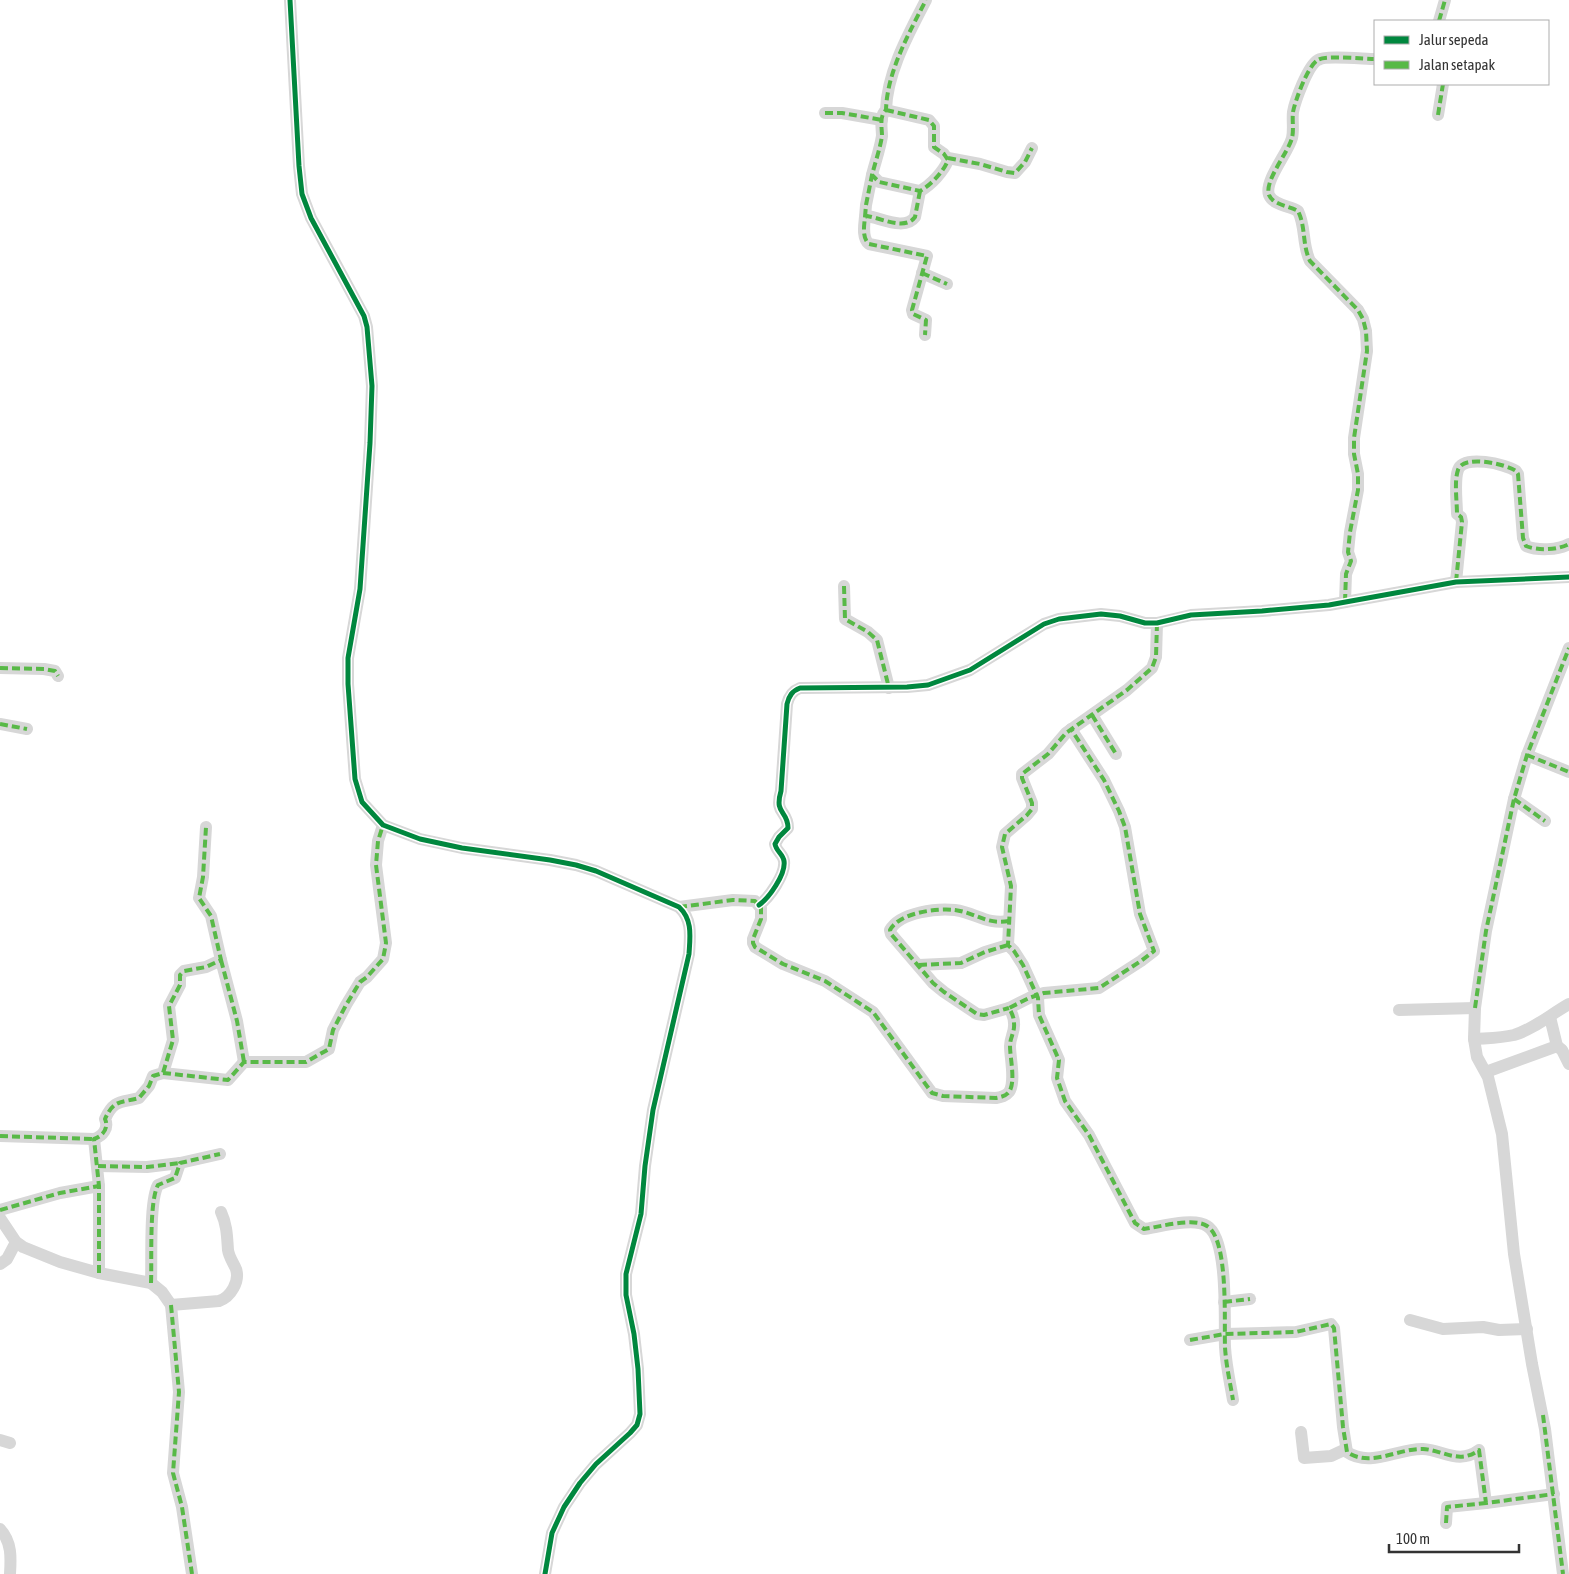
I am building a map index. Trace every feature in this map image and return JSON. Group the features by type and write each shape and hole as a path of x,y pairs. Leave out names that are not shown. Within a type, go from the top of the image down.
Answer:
{"street":[{"path":"290,0 302,194 311,218 364,316 372,386 360,589 348,658 348,684 355,779 362,802 383,825 420,838 462,848 550,860 596,871 679,907 687,918 691,936 689,954 653,1110 645,1166 641,1214 626,1274 626,1295 638,1369 640,1414 637,1425 596,1464 564,1507 552,1533 545,1574"},
{"path":"925,336 926,320 912,313 927,256 867,243 864,236 872,175 882,138 886,98 899,56 926,0"},
{"path":"1440,20 1445,0"},
{"path":"1345,602 1346,574 1350,561 1348,552 1350,532 1358,490 1354,438 1367,351 1364,319 1358,310 1310,261 1306,253 1302,223 1298,211 1270,197 1268,188 1293,136 1294,111 1300,92 1315,62 1323,58 1374,59"},
{"path":"1438,115 1443,85"},
{"path":"825,113 884,115 931,121 934,126 934,147 948,158 980,164 1007,172 1015,173 1025,162 1032,148"},
{"path":"865,217 871,216 905,224 908,223 915,217 920,191 932,181 946,164 948,158"},
{"path":"872,175 879,182 920,191"},
{"path":"922,273 947,284"},
{"path":"1456,582 1462,522 1461,517 1457,514 1457,472 1462,464 1474,461 1498,464 1516,470 1518,474 1523,538 1526,546 1531,548 1559,548 1569,544"},
{"path":"759,905 771,894 784,868 784,863 775,844 779,836 788,828 788,821 778,804 781,791 789,699 795,690 800,688 889,688 928,685 970,670 1051,620 1101,614 1120,616 1145,623 1157,623 1191,615 1262,611 1345,602 1456,582 1569,577"},
{"path":"844,586 845,619 868,632 877,640 889,688"},
{"path":"1157,623 1156,657 1152,668 1127,690 1071,729 1048,754 1022,774 1032,803 1032,809 1028,815 1005,834 1002,847 1011,886 1008,946 1023,964 1036,995 1039,1014 1059,1060 1057,1078 1065,1101 1089,1135 1135,1223 1144,1229 1200,1223 1208,1226 1214,1234 1221,1254 1227,1371 1233,1400"},
{"path":"1564,1574 1543,1415 1532,1364 1514,1254 1502,1134 1486,1072 1477,1056 1474,1039 1475,1008 1486,931 1514,799 1527,755 1569,648"},
{"path":"0,668 44,669 55,671 58,676"},
{"path":"1092,715 1116,754"},
{"path":"0,724 27,730"},
{"path":"1009,921 993,922 964,912 948,910 917,913 893,925 890,932 930,980 944,992 977,1014 988,1015 1010,1008 1036,995 1052,991 1099,988 1154,951 1140,914 1125,828 1119,811 1104,780 1071,729"},
{"path":"1527,755 1562,771 1569,772"},
{"path":"1514,799 1545,821"},
{"path":"0,1136 94,1139 100,1137 105,1130 107,1124 105,1119 110,1109 123,1100 139,1098 149,1086 153,1076 163,1073 228,1080 244,1062 306,1062 329,1049 333,1030 346,1005 360,982 383,959 386,943 376,865 378,841 383,825"},
{"path":"206,827 203,878 199,898 211,916 244,1062"},
{"path":"679,907 733,900 755,902 762,908 762,914 753,938 755,948 783,964 826,981 873,1012 925,1084 932,1093 937,1095 996,1098 1008,1094 1012,1082 1010,1042 1014,1030 1010,1008"},
{"path":"919,965 962,963 986,952 1008,946"},
{"path":"163,1073 173,1040 169,1006 180,985 180,975 184,971 206,967 221,960"},
{"path":"1474,1039 1500,1038 1516,1034 1550,1017 1569,1004"},
{"path":"1399,1010 1475,1008"},
{"path":"1550,1017 1556,1046 1562,1050 1569,1064"},
{"path":"1486,1072 1556,1046"},
{"path":"94,1139 98,1166 99,1273"},
{"path":"98,1166 147,1167 180,1163 220,1154"},
{"path":"151,1283 154,1195 158,1185 175,1178 180,1163"},
{"path":"0,1210 60,1193 98,1186"},
{"path":"170,1305 219,1301 224,1299 232,1290 237,1272 228,1253 226,1224 221,1212"},
{"path":"0,1218 16,1242 23,1248 99,1273 151,1283 162,1292 170,1305 179,1392 173,1473 183,1515 192,1574"},
{"path":"0,1264 8,1259 16,1242"},
{"path":"1224,1302 1250,1299"},
{"path":"1410,1320 1443,1329 1482,1326 1500,1330 1527,1329"},
{"path":"1190,1340 1225,1334 1296,1332 1331,1324 1334,1328 1346,1449 1354,1455 1372,1457 1423,1449 1447,1456 1458,1456 1474,1453 1479,1450 1486,1503"},
{"path":"1301,1432 1304,1458 1331,1456 1346,1449"},
{"path":"1446,1523 1447,1507 1554,1494"},
{"path":"0,1529 6,1535 10,1546 10,1574"}],"marked path":[{"path":"886,110 929,120 934,126 934,147 944,154 948,160 937,177 920,191 879,182 872,175 882,136 882,119 886,110 890,81 906,39 926,0"},
{"path":"1439,20 1445,0"},
{"path":"1345,602 1346,574 1351,561 1348,552 1350,532 1358,490 1354,438 1367,351 1366,331 1358,310 1310,261 1298,211 1274,201 1269,195 1268,189 1273,175 1290,144 1293,132 1294,107 1302,84 1314,63 1328,58 1374,59"},
{"path":"1438,115 1443,85"},
{"path":"825,113 842,113 882,120"},
{"path":"948,158 1015,173 1025,162 1032,148"},
{"path":"865,217 872,175"},
{"path":"920,191 915,217 911,221 892,223 867,216 865,217 864,232 865,239 869,244 927,256 912,310 913,314 926,320 925,335"},
{"path":"922,273 947,284"},
{"path":"1456,582 1462,522 1461,517 1457,514 1456,480 1458,470 1468,462 1495,463 1516,471 1518,474 1523,538 1526,546 1536,549 1548,549 1559,548 1569,544"},
{"path":"844,586 845,619 868,632 877,640 889,688"},
{"path":"1157,623 1156,657 1152,668 1127,690 1066,733 1048,754 1022,774 1032,803 1032,809 1005,834 1002,847 1011,886 1008,945 1023,965 1038,998 1039,1015 1059,1060 1057,1078 1065,1101 1089,1135 1135,1223 1144,1229 1176,1223 1194,1222 1207,1226 1214,1234 1222,1264 1225,1302 1225,1347 1233,1400"},
{"path":"1475,1008 1486,931 1514,799 1527,755 1569,648"},
{"path":"0,668 44,669 55,671 58,676"},
{"path":"1092,715 1116,754"},
{"path":"0,724 27,729"},
{"path":"679,907 733,900 755,901 761,908 761,919 753,939 755,947 783,964 825,981 873,1012 932,1093 943,1096 996,1098 1005,1095 1009,1092 1012,1082 1010,1046 1014,1023 1013,1015 1009,1008 1044,993 1099,988 1154,951 1140,914 1125,827 1104,780 1071,729"},
{"path":"1527,755 1569,772"},
{"path":"1514,799 1545,821"},
{"path":"163,1073 228,1080 244,1062 306,1062 329,1049 333,1030 346,1005 360,982 383,959 386,943 376,865 378,841 383,825"},
{"path":"99,1273 99,1186 94,1139 104,1131 106,1126 105,1119 115,1105 139,1098 149,1086 153,1076 163,1073 173,1040 169,1006 180,985 180,975 184,971 206,967 221,960 211,916 199,898 203,877 206,827"},
{"path":"1009,921 988,920 962,911 939,910 910,915 895,924 890,930 891,934 933,983 977,1014 984,1015 1009,1008"},
{"path":"919,965 961,963 985,952 1008,945"},
{"path":"221,960 237,1021 244,1062"},
{"path":"0,1136 94,1139"},
{"path":"151,1283 152,1217 158,1185 175,1178 180,1163 220,1154"},
{"path":"98,1166 147,1167 180,1163"},
{"path":"0,1210 60,1193 99,1186"},
{"path":"1224,1302 1250,1299"},
{"path":"171,1305 179,1392 173,1473 182,1507 192,1574"},
{"path":"1190,1340 1225,1334 1296,1332 1331,1324 1334,1328 1347,1452 1365,1458 1375,1458 1414,1449 1423,1449 1458,1457 1472,1454 1479,1450 1486,1503 1554,1494"},
{"path":"1543,1415 1563,1574"},
{"path":"1446,1523 1447,1507 1486,1503"}],"cycle path":[{"path":"290,0 302,194 311,218 364,316 367,327 372,386 370,443 360,589 348,658 348,684 355,779 362,802 383,825 420,839 462,848 550,860 596,871 679,907 687,917 690,929 689,954 653,1110 645,1166 641,1214 626,1274 626,1295 634,1334 638,1369 640,1414 637,1425 596,1464 564,1507 552,1533 545,1574"},
{"path":"759,905 780,879 784,866 784,861 775,844 788,828 786,818 779,804 787,704 791,694 800,688 907,687 928,685 970,670 1044,624 1059,619 1101,614 1120,616 1145,623 1157,623 1191,615 1329,605 1456,582 1569,577"}]}
